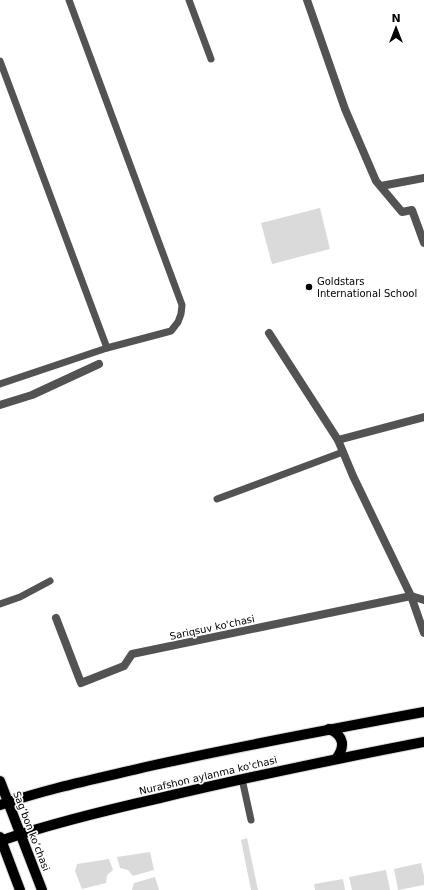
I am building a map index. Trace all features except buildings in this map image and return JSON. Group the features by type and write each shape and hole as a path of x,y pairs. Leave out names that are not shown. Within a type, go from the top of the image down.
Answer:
{"main road":[{"name":"Nurafshon aylanma ko'chasi","path":"4,803 65,785 187,758 330,729 424,712"},
{"path":"330,729 338,734 342,741 341,751 336,760"},
{"name":"Nurafshon aylanma ko'chasi","path":"1,840 107,811 242,779 424,742"},
{"name":"Sag’bon ko’chasi","path":"0,781 4,803 21,834 42,890"},
{"path":"1,840 20,890"}],"street":[{"path":"307,0 345,109 376,181 402,212 412,210 424,242"},
{"path":"381,186 424,178"},
{"path":"269,333 338,440 342,452 411,596 424,633"},
{"path":"0,405 32,395 99,364"},
{"path":"338,440 424,417"},
{"name":"Sariqsuv ko'chasi","path":"56,618 81,684 124,666 132,654 411,596 424,600"}],"lane":[{"path":"0,384 107,348 171,332 178,322 181,314 182,305 69,0"},
{"path":"189,0 211,59"},
{"path":"0,61 107,348"},
{"path":"217,499 342,452"},
{"path":"0,604 20,597 50,582"},
{"path":"242,779 251,820"}],"shaded area":[{"path":"320,208 330,249 272,264 261,223"},
{"path":"247,838 258,890 251,890 241,840"},
{"path":"150,852 154,870 133,876 128,870 120,868 117,857"},
{"path":"109,859 113,870 107,875 106,883 82,889 75,871 77,864"},
{"path":"421,863 424,876 424,885 398,890 394,869"},
{"path":"386,870 390,890 352,890 349,877"},
{"path":"155,877 159,890 132,890 134,883"},
{"path":"343,879 345,890 315,890 314,884"}],"place":[{"name":"Goldstars International School","path":"309,287"}]}
